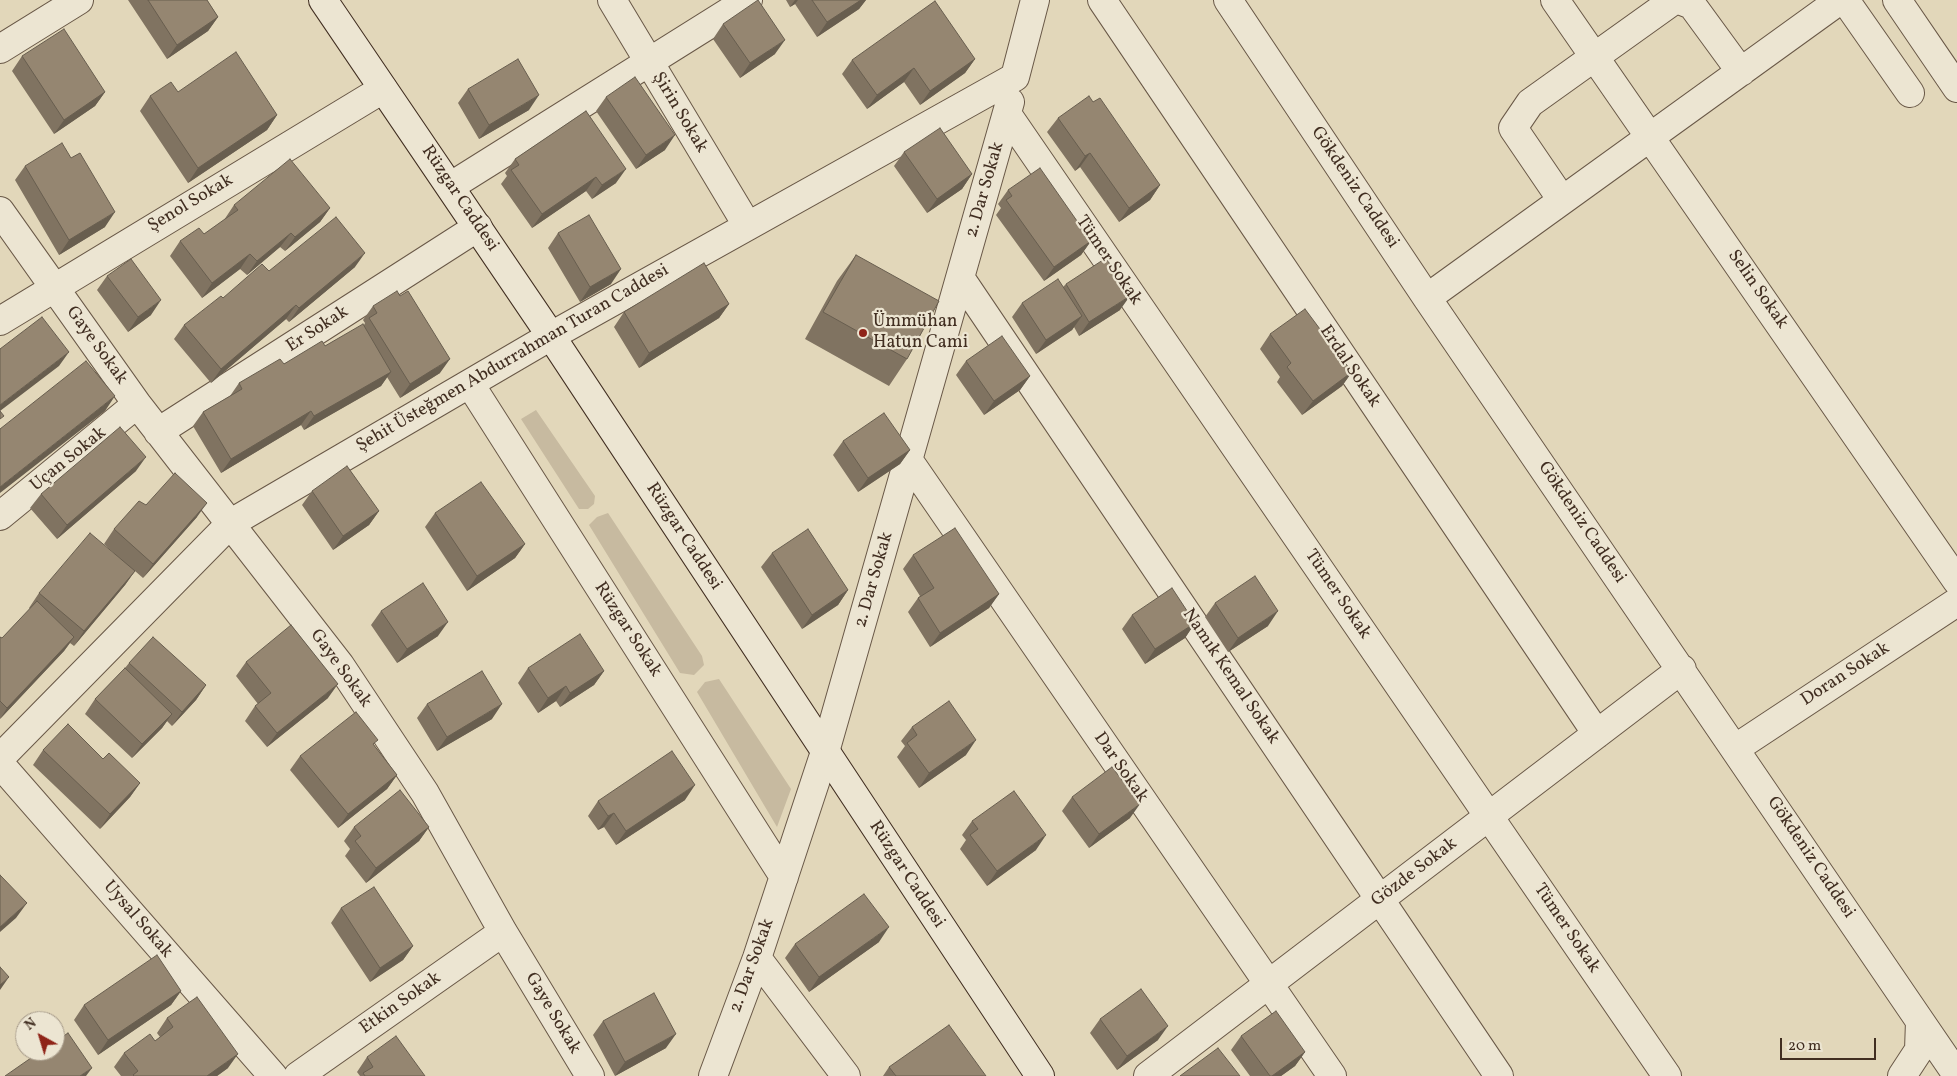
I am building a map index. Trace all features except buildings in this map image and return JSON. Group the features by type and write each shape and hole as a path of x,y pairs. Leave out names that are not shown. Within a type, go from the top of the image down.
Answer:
{"street":[{"path":"0,49 79,0"},
{"name":"Rüzgar Caddesi","path":"323,0 551,336 1040,1076"},
{"name":"Şirin Sokak","path":"612,0 747,225"},
{"path":"450,186 748,0"},
{"path":"1016,77 1034,0"},
{"name":"Erdal Sokak","path":"1102,0 1597,734"},
{"name":"Gökdeniz Caddesi","path":"1228,0 1427,298 1736,748 1957,1075"},
{"name":"Selin Sokak","path":"1555,0 1651,136 1957,581"},
{"path":"1562,200 1513,128 1530,102 1674,0"},
{"path":"1679,0 1692,5 1741,72"},
{"path":"1427,298 1840,0"},
{"path":"1846,0 1910,93"},
{"path":"1897,0 1957,88"},
{"name":"2. Dar Sokak","path":"713,1076 756,958 826,752 961,279 1016,77"},
{"name":"Şehit Üsteğmen Abdurrahman Turan Caddesi","path":"0,758 231,523 551,336 747,225 1016,77"},
{"name":"Şenol Sokak","path":"0,321 383,89"},
{"name":"Tümer Sokak","path":"1007,114 1667,1076"},
{"name":"Gaye Sokak","path":"0,211 53,288 158,432 231,523 340,665 415,777 503,932 590,1076"},
{"name":"Er Sokak","path":"158,432 478,227"},
{"name":"Namık Kemal Sokak","path":"961,279 1499,1076"},
{"name":"Rüzgar Sokak","path":"470,384 784,877"},
{"name":"Uçan Sokak","path":"0,516 138,404"},
{"name":"Dar Sokak","path":"909,461 1332,1076"},
{"name":"Doran Sokak","path":"1736,748 1957,602"},
{"name":"Gözde Sokak","path":"1148,1076 1682,669"},
{"name":"Uysal Sokak","path":"0,764 273,1076"},
{"name":"Etkin Sokak","path":"298,1076 503,932"},
{"path":"756,958 846,1076"},
{"path":"1902,1076 1919,1050 1920,1021"}],"shaded area":[{"path":"536,410 595,496 594,504 588,509 579,509 521,419"},
{"path":"608,513 702,656 704,665 694,675 680,673 589,525 597,517"},
{"path":"719,679 791,789 777,827 697,692 705,682"}],"place":[{"name":"Ümmühan Hatun Cami","path":"863,333"}]}
